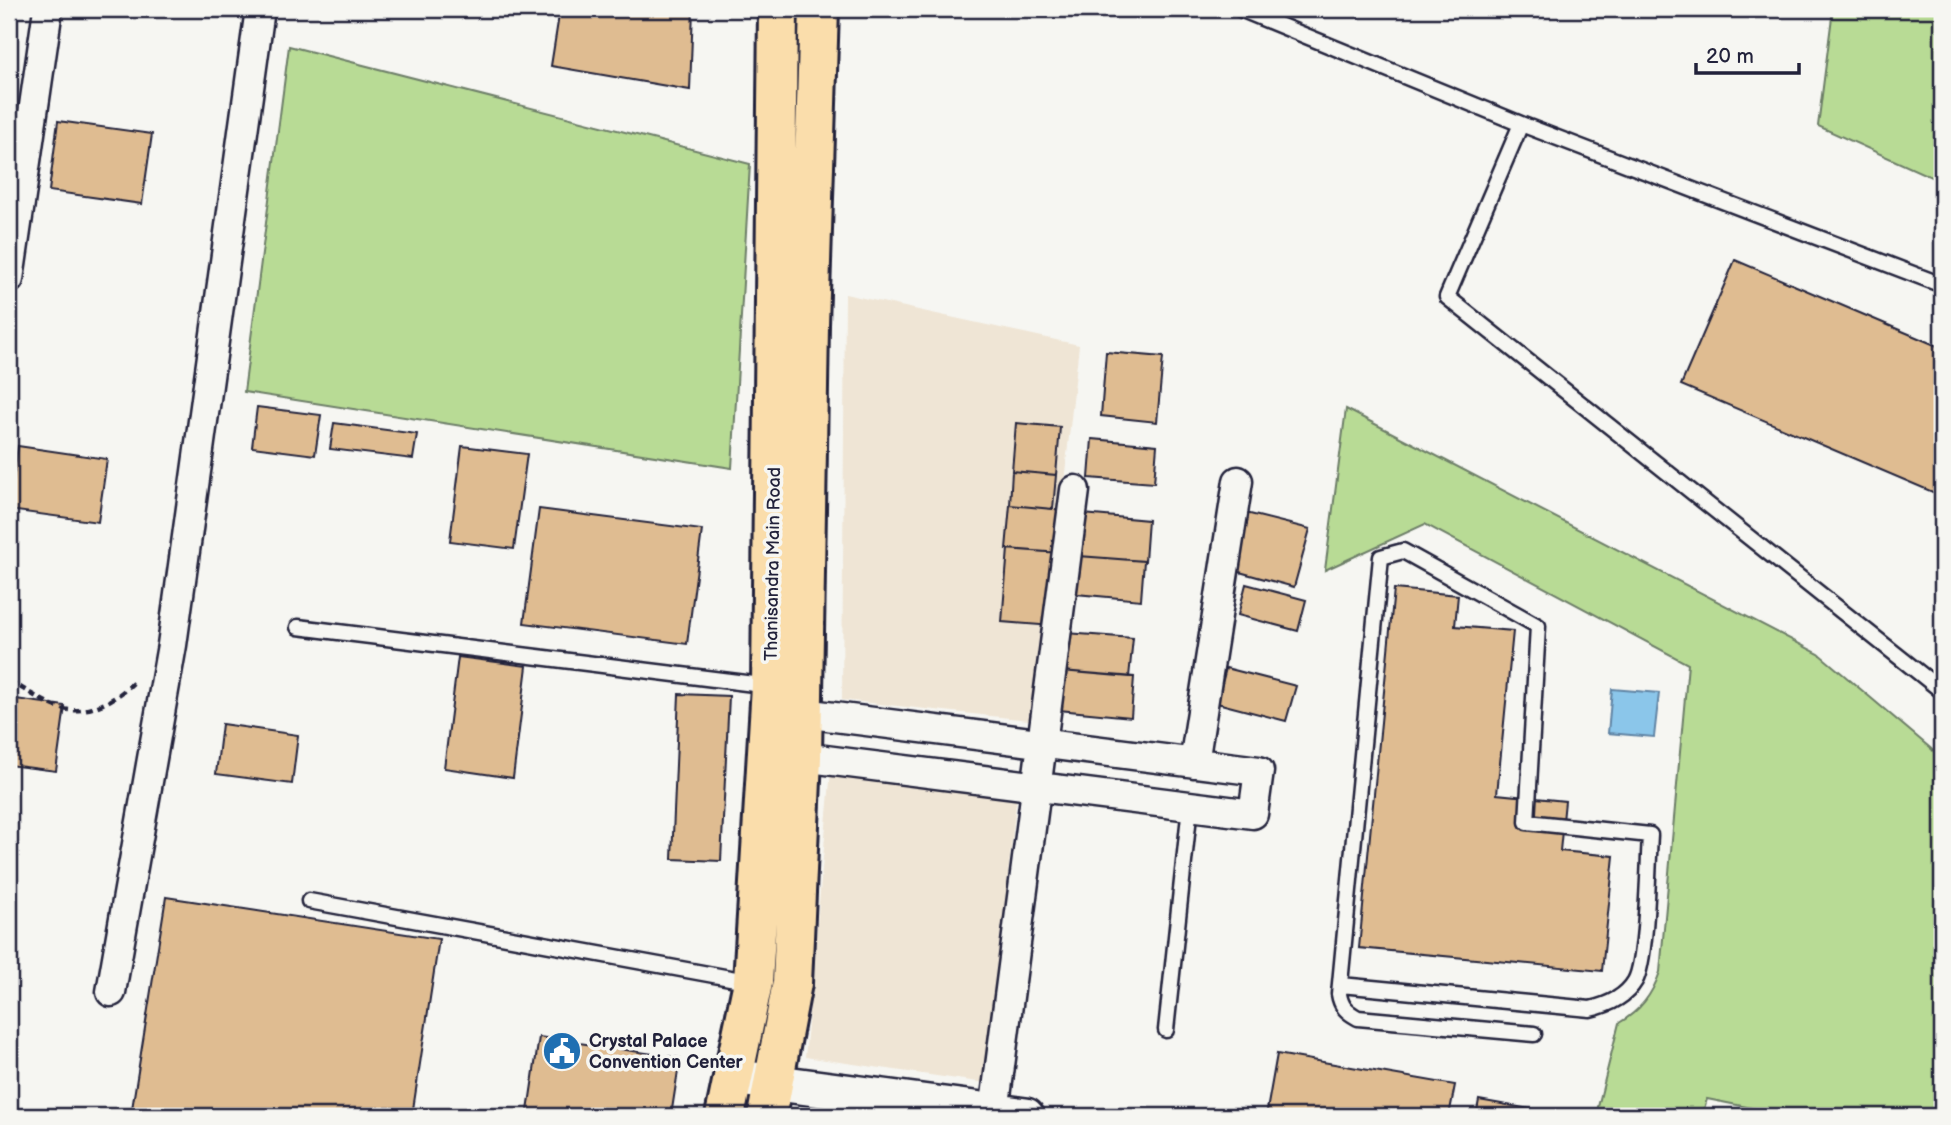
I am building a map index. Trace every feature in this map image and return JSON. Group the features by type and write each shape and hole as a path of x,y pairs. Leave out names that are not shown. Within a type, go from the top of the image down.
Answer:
{"main road":[{"name":"Thanisandra Main Road","path":"725,1116 753,982 771,686 778,9"},
{"name":"Thanisandra Main Road","path":"770,1100 792,983 802,757 809,325 818,9"}],"street":[{"path":"9,279 48,9"},
{"path":"111,992 172,645 260,9"},
{"path":"1194,763 1238,481"},
{"path":"732,1077 770,1100 1010,1114 1038,787 1075,490"},
{"path":"802,757 1253,814 1259,771 803,713"}],"lane":[{"path":"1240,9 1521,124 1942,285"},
{"path":"1521,124 1447,297 1942,691"},
{"path":"1341,985 1590,1009 1603,1006 1626,992 1641,968 1650,835 1527,822 1538,626 1403,551 1381,557 1341,985 1340,1002 1345,1009 1359,1018 1534,1034"},
{"path":"298,627 771,686"},
{"path":"1166,1030 1190,806"},
{"path":"309,901 753,982"}],"path":[{"path":"9,681 63,709 93,709 120,695 172,645"},
{"path":"9,1111 39,1116"}],"shaded area":[{"path":"845,294 1079,345 1038,721 842,700"},
{"path":"831,770 1017,794 985,1083 805,1057"}],"green space":[{"path":"1833,9 1942,9 1942,182 1818,126"},
{"path":"289,46 750,164 732,468 244,392"},
{"path":"1346,409 1819,654 1942,758 1942,1116 1792,1116 1707,1099 1702,1116 1596,1115 1619,1023 1644,1002 1660,972 1688,664 1425,524 1325,570"}],"water":[{"path":"1612,689 1659,693 1654,737 1608,733"}],"building":[{"path":"9,9 16,9 14,27 9,26"},
{"path":"560,9 693,9 690,90 551,66"},
{"path":"58,121 152,134 142,204 49,191"},
{"path":"1735,260 1942,348 1942,496 1681,385"},
{"path":"1106,352 1163,357 1157,422 1101,416"},
{"path":"257,407 321,415 315,455 252,447"},
{"path":"334,423 417,434 413,459 330,449"},
{"path":"1016,423 1060,427 1056,475 1012,471"},
{"path":"1092,439 1157,445 1154,483 1089,478"},
{"path":"18,446 107,459 98,522 9,510"},
{"path":"462,446 527,454 514,549 450,541"},
{"path":"1012,471 1056,475 1053,509 1010,505"},
{"path":"1010,505 1063,510 1059,553 1006,549"},
{"path":"539,509 702,530 687,644 524,623"},
{"path":"1246,513 1310,529 1294,587 1232,570"},
{"path":"1083,514 1148,520 1145,561 1079,556"},
{"path":"1008,549 1059,553 1053,626 1002,622"},
{"path":"1079,556 1144,561 1141,600 1076,594"},
{"path":"1246,584 1306,600 1298,631 1238,615"},
{"path":"1394,589 1458,595 1455,626 1513,631 1497,794 1565,801 1560,851 1614,856 1602,971 1359,948"},
{"path":"1066,633 1133,638 1129,677 1062,671"},
{"path":"458,657 527,666 513,778 444,768"},
{"path":"1226,668 1296,686 1286,721 1217,703"},
{"path":"1062,671 1134,677 1131,717 1059,710"},
{"path":"679,694 729,696 721,861 672,859"},
{"path":"9,698 65,706 56,771 9,765"},
{"path":"222,724 298,735 292,784 216,774"},
{"path":"166,897 439,939 412,1116 178,1116 132,1109"},
{"path":"539,1037 680,1058 671,1116 561,1116 528,1111"},
{"path":"1277,1054 1455,1085 1449,1116 1266,1116"},
{"path":"1479,1100 1570,1116 1476,1116"}],"place":[{"name":"Crystal Palace Convention Center","path":"562,1051"}]}
